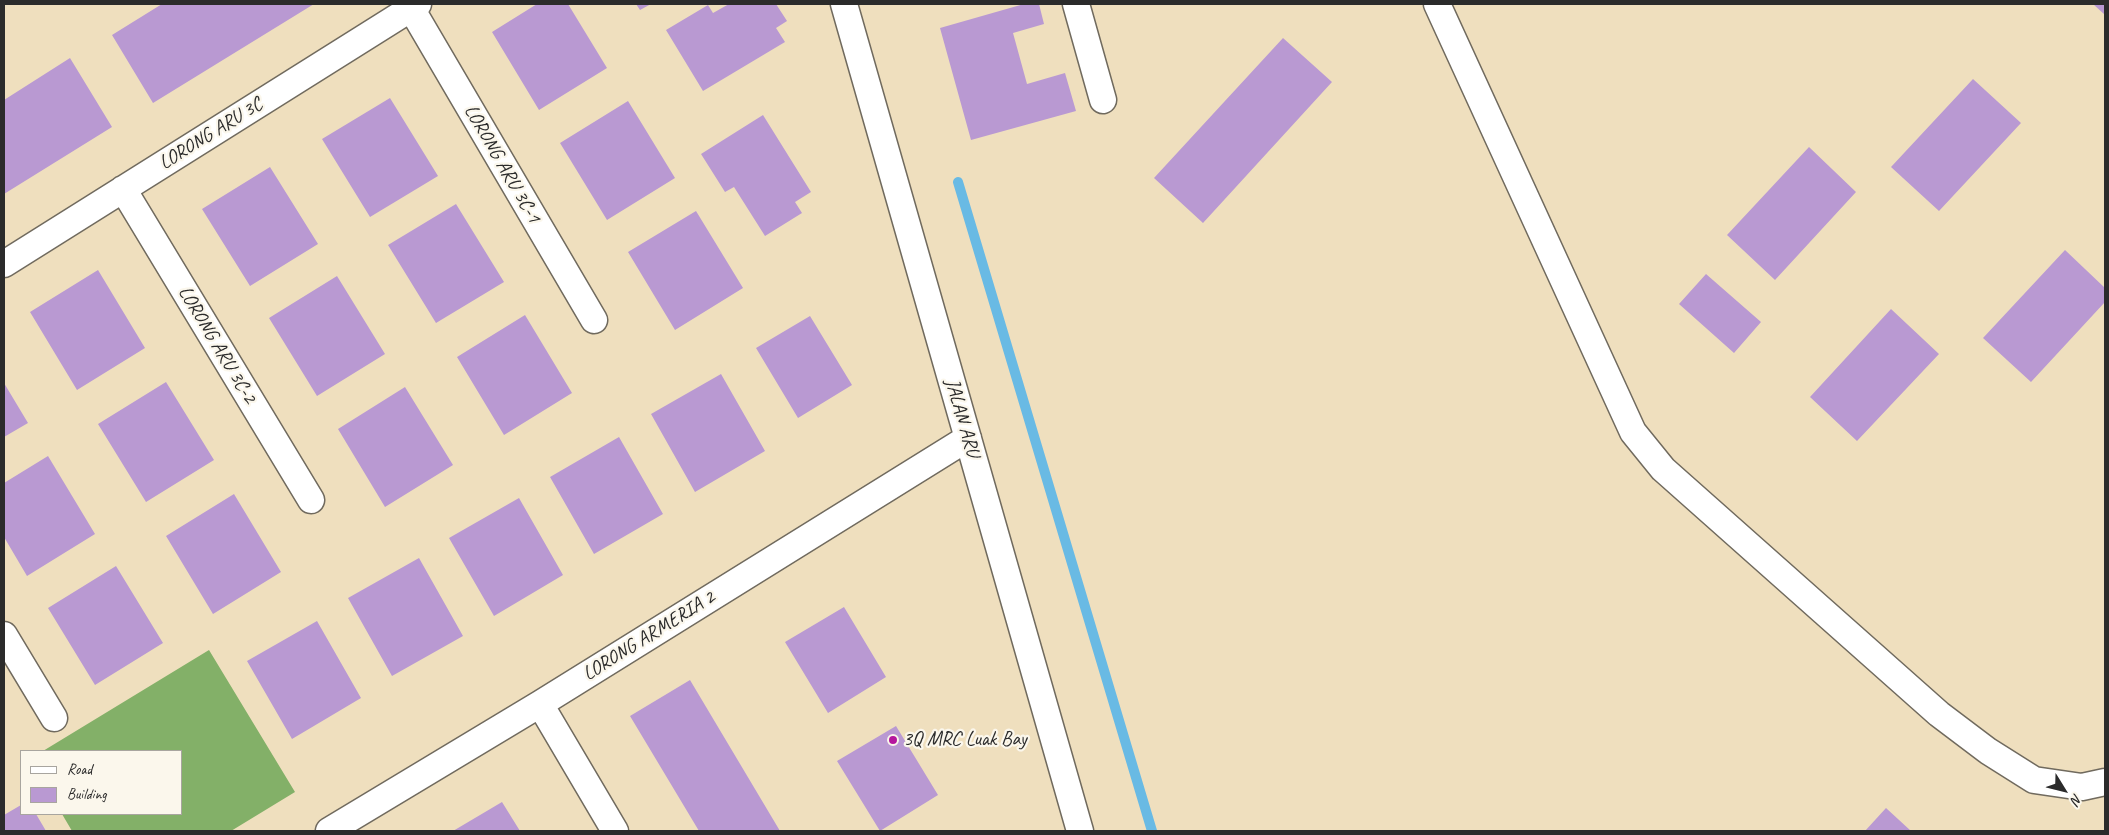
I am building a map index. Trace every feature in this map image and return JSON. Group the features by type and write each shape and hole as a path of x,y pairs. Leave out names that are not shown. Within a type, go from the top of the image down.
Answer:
{"street":[{"name":"JALAN ARU","path":"844,4 1080,831"},
{"path":"1076,4 1103,100"},
{"path":"1437,4 1633,432 1663,469 1939,714 1988,752 2034,780 2082,787 2105,782"},
{"name":"LORONG ARU 3C","path":"4,264 414,6"},
{"name":"LORONG ARU 3C-1","path":"414,6 594,320"},
{"name":"LORONG ARU 3C-2","path":"123,189 311,500"},
{"name":"LORONG ARMERIA 2","path":"329,831 540,704 968,438"},
{"path":"4,636 54,718"},
{"path":"540,704 615,831"}],"green space":[{"path":"209,650 295,792 231,831 72,831 63,815 182,815 182,750 45,750"}],"building":[{"path":"162,4 314,4 153,103 112,35"},
{"path":"537,4 568,4 607,68 539,110 492,32"},
{"path":"636,4 651,4 640,10"},
{"path":"729,4 776,4 787,21 776,28 785,42 703,91 666,30 708,5 713,13"},
{"path":"1024,4 1039,4 1044,24 1013,33 1027,84 1065,73 1076,111 971,140 940,28"},
{"path":"2093,4 2105,4 2105,15"},
{"path":"1283,38 1332,82 1203,223 1154,178"},
{"path":"70,58 112,127 4,194 4,100"},
{"path":"1973,79 2021,123 1939,211 1891,167"},
{"path":"390,98 438,176 370,217 322,139"},
{"path":"628,101 675,178 607,220 560,143"},
{"path":"763,115 811,192 795,202 802,213 765,236 734,187 725,192 701,154"},
{"path":"1809,147 1856,192 1775,280 1727,235"},
{"path":"270,167 318,244 250,286 202,209"},
{"path":"456,204 504,282 436,323 388,245"},
{"path":"696,211 743,288 675,330 628,252"},
{"path":"2065,250 2105,288 2105,302 2031,382 1983,338"},
{"path":"98,270 145,348 77,390 30,312"},
{"path":"1706,274 1761,322 1734,353 1679,304"},
{"path":"337,276 385,354 317,396 269,318"},
{"path":"1891,309 1939,354 1857,441 1810,397"},
{"path":"525,315 572,393 504,435 457,357"},
{"path":"810,316 852,385 798,418 756,348"},
{"path":"721,374 765,451 695,492 651,414"},
{"path":"166,382 214,460 146,502 98,424"},
{"path":"4,383 28,423 4,437"},
{"path":"405,387 453,465 385,507 338,429"},
{"path":"619,437 663,514 594,554 550,477"},
{"path":"48,456 95,534 27,576 4,537 4,483"},
{"path":"234,494 281,572 213,614 166,536"},
{"path":"519,498 563,575 494,616 449,538"},
{"path":"419,558 463,636 392,676 348,598"},
{"path":"116,566 163,643 95,685 48,608"},
{"path":"844,607 886,677 828,713 785,642"},
{"path":"317,621 361,698 292,739 247,661"},
{"path":"690,680 780,831 699,831 630,716"},
{"path":"896,726 938,795 880,831 837,761"},
{"path":"502,802 520,831 453,831"},
{"path":"20,806 20,815 37,815 46,831 4,831 4,815"},
{"path":"1886,808 1911,831 1865,831"}],"waterway":[{"path":"958,182 1152,831"}],"place":[{"name":"3Q MRC Luak Bay","path":"893,740"}]}
